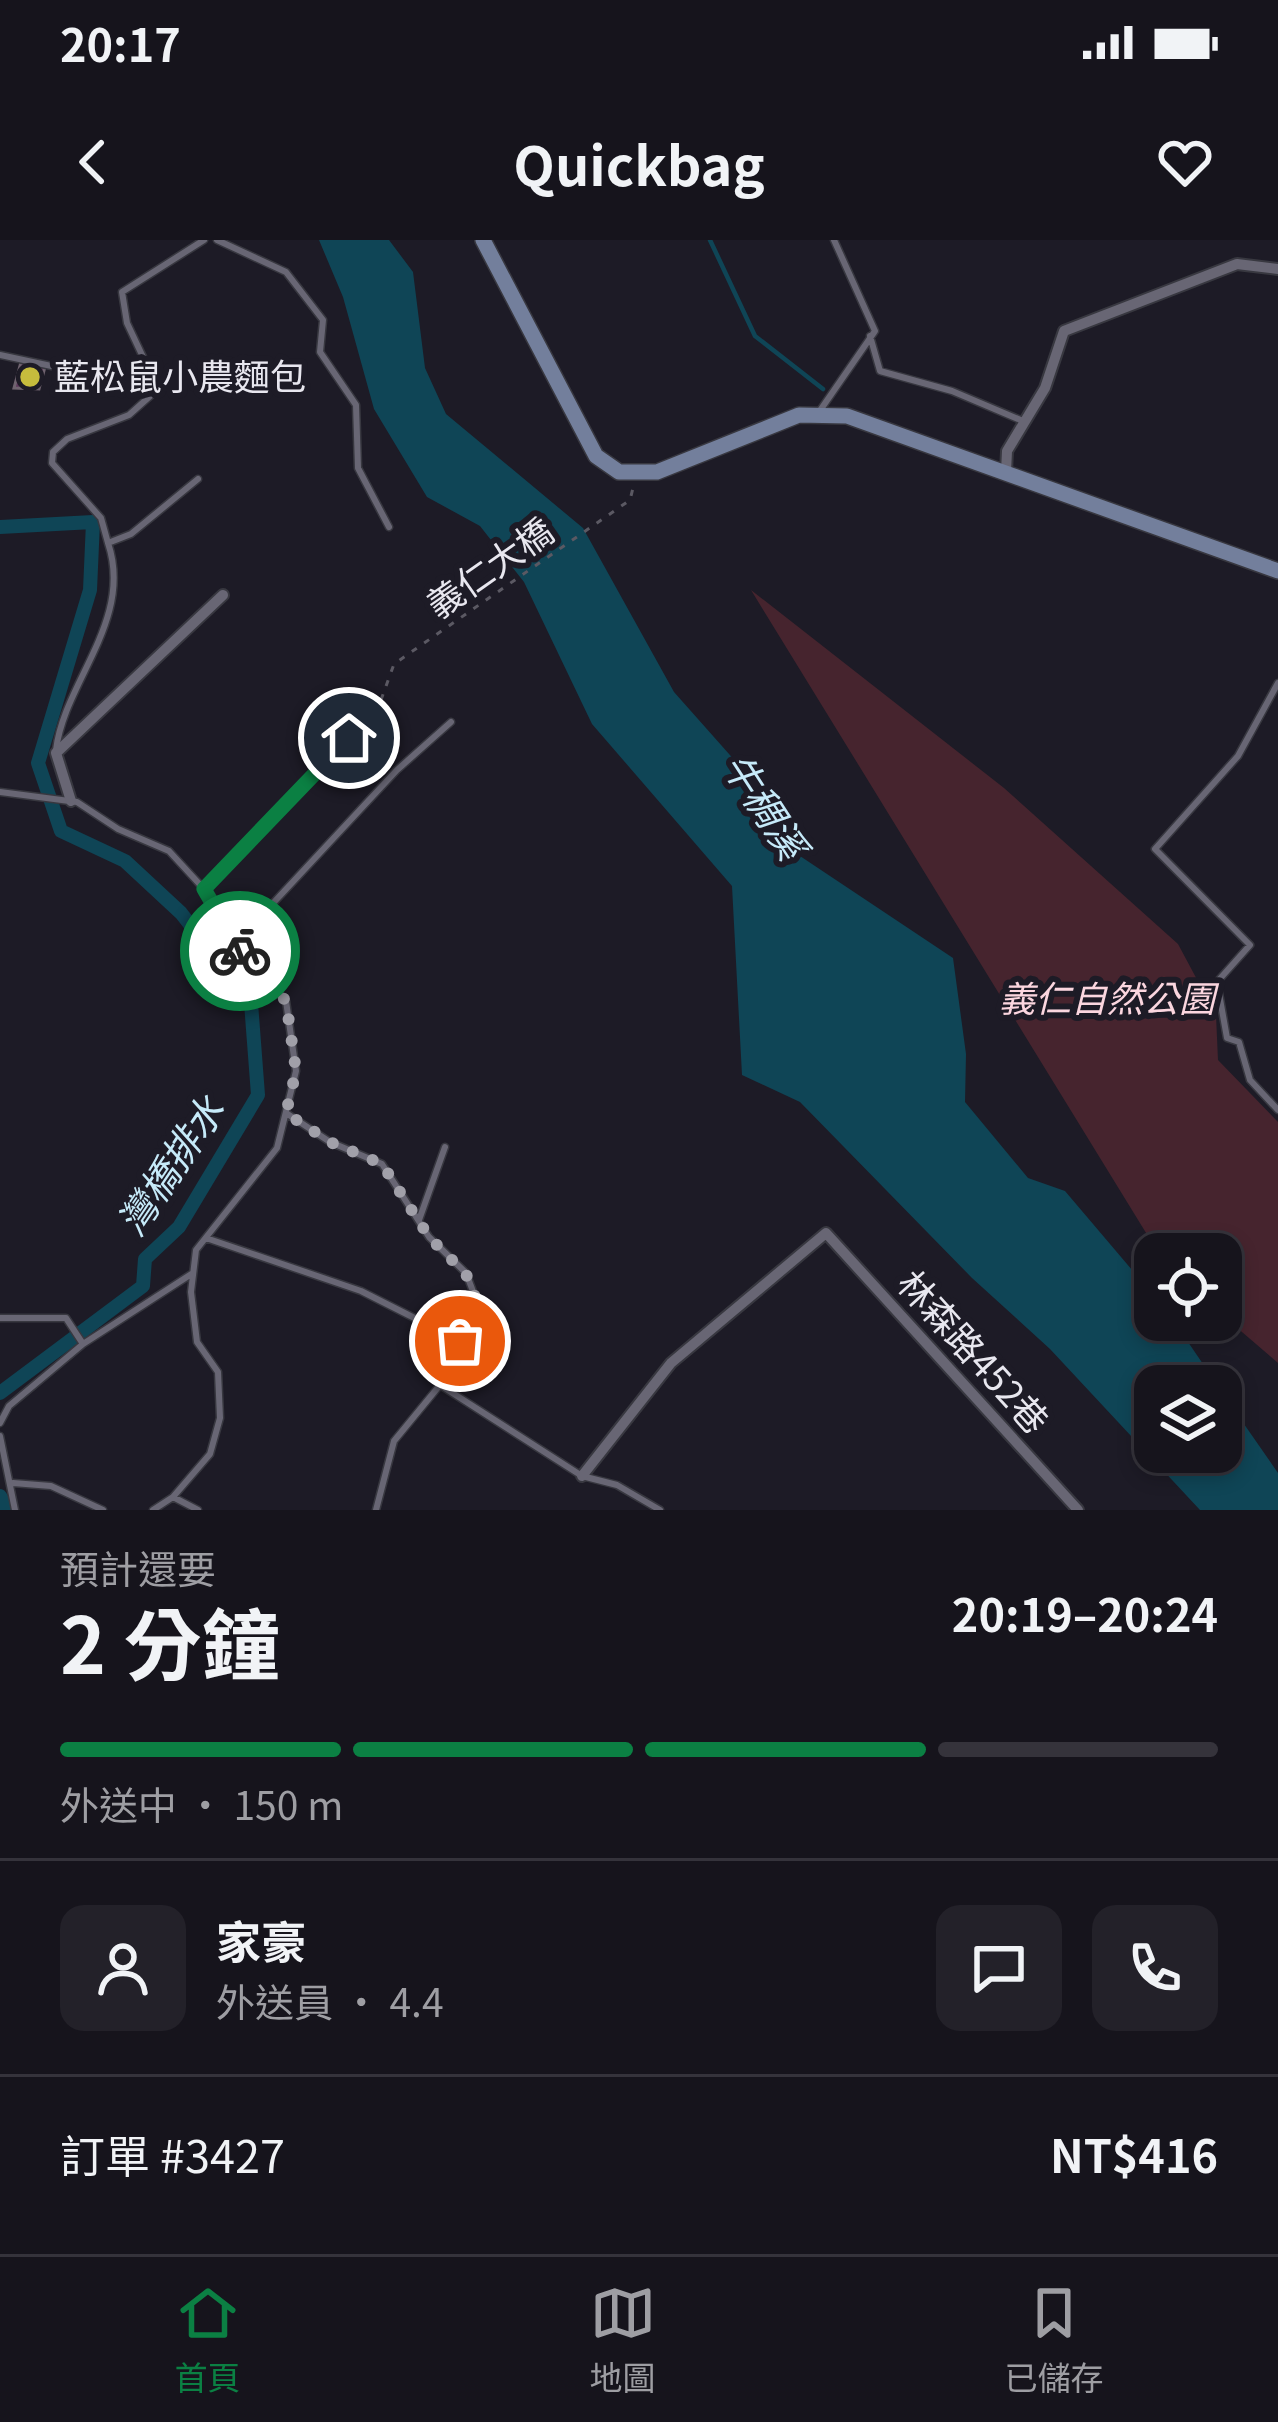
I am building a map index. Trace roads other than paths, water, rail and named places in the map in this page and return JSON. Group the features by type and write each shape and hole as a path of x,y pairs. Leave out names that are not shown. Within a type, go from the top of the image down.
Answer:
{"street":[{"path":"483,240 596,456 619,472 636,475 819,412 847,416 984,470 1006,472 1278,571"},
{"path":"1006,472 1007,452 1028,424 1064,331 1237,264 1278,269"},
{"path":"71,801 56,753 223,595"},
{"name":"林森路452巷","path":"582,1476 671,1363 826,1233 1078,1510"}],"lane":[{"path":"158,389 127,323 122,292 204,240"},
{"path":"217,240 286,272 323,320 320,352 356,405 358,468 389,527"},
{"path":"819,412 875,331 834,240"},
{"path":"870,337 880,371 952,391 1028,424"},
{"path":"0,355 158,389"},
{"path":"56,753 59,726 95,660 116,568 101,518 52,463 52,452 67,439 129,415 158,389"},
{"path":"108,543 131,534 199,479"},
{"path":"1278,683 1238,756 1155,852 1250,945 1216,982 1217,992 1227,1038 1245,1050 1250,1080 1278,1110"},
{"path":"204,889 379,707"},
{"path":"236,944 397,770 451,722"},
{"path":"0,792 71,801 169,851 204,889 236,944 286,1001 296,1071 277,1148 196,1250 197,1342 218,1372 220,1418 210,1454 173,1497 153,1510"},
{"path":"286,1113 330,1142 382,1164 419,1220 466,1274 482,1315 460,1341 440,1385 394,1441 376,1510"},
{"path":"419,1220 445,1147"},
{"path":"205,1238 361,1291 460,1341"},
{"path":"0,1423 9,1406 83,1344 193,1273"},
{"path":"0,1318 66,1318 83,1344"},
{"path":"440,1385 582,1476 617,1485 660,1510"},
{"path":"0,1436 15,1510"},
{"path":"13,1483 51,1486 103,1510"},
{"path":"173,1497 198,1510"}],"water":[{"path":"319,240 389,240 413,272 425,368 446,414 583,528 674,692 745,772 776,840 953,958 966,1054 965,1102 1028,1178 1065,1191 1134,1272 1134,1341 1187,1341 1204,1365 1134,1365 1134,1439 1050,1349 972,1278 800,1102 742,1075 732,886 592,724 524,582 480,526 427,497 374,409 343,297"},
{"path":"1242,1421 1278,1473 1278,1510 1200,1510 1166,1473 1242,1473"}],"waterway":[{"path":"710,240 755,336 823,389"},
{"name":"灣橋排水","path":"0,527 93,522 90,590 38,763 61,831 125,861 181,913 251,1003 258,1095 179,1227 145,1259 143,1286 0,1393"},
{"name":"灣橋排水","path":"0,1496 8,1510"}],"place":[{"name":"藍松鼠小農麵包","path":"30,377"}],"water label":[{"name":"牛稠溪","path":"764,806"}],"park label":[{"name":"義仁自然公園","path":"1107,999"}]}
